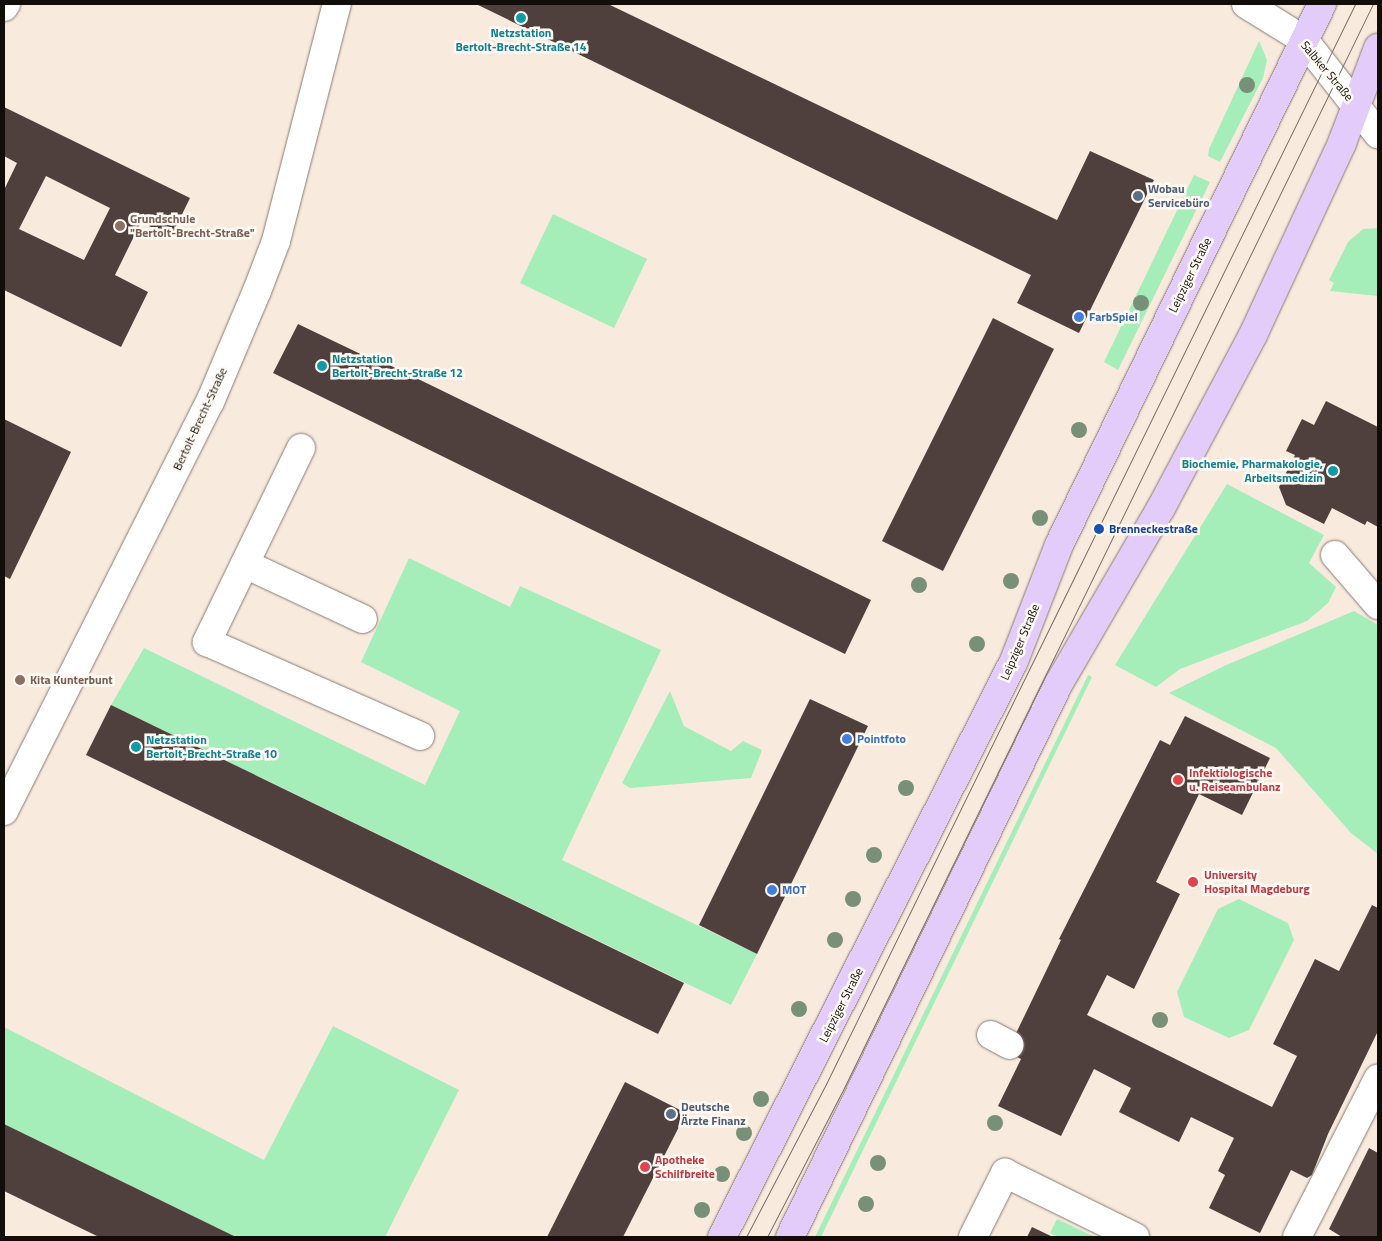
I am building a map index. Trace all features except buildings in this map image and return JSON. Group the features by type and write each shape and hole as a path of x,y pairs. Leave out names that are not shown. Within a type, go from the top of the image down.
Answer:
{"main road":[{"name":"Leipziger Straße","path":"722,1237 1014,661 1059,544 1322,4"},
{"path":"790,1237 1058,683 1161,508 1252,335 1357,106 1378,48"}],"street":[{"name":"Bertolt-Brecht-Straße","path":"4,811 210,402 253,300 276,240 337,4"},
{"name":"Salbker Straße","path":"1246,4 1304,40 1357,106"},
{"path":"1357,106 1378,134"},
{"path":"301,448 207,642 420,736"},
{"path":"1335,555 1378,605"},
{"path":"245,564 363,619"},
{"path":"1296,1237 1376,1088"},
{"path":"973,1237 1005,1173 1135,1237"}],"green space":[{"path":"1259,41 1267,60 1263,78 1220,162 1208,156 1209,149"},
{"path":"1194,175 1210,182 1118,370 1104,362"},
{"path":"553,214 647,259 614,328 520,283"},
{"path":"1378,228 1378,296 1330,291 1334,283 1329,280 1348,242 1363,229"},
{"path":"1227,484 1324,535 1309,563 1336,587 1328,603 1307,621 1180,669 1156,687 1115,665"},
{"path":"409,558 510,607 520,586 661,650 562,860 757,954 731,1005 111,705 144,648 425,785 460,711 361,662"},
{"path":"1354,611 1378,625 1378,854 1351,833 1276,748 1169,693 1224,666"},
{"path":"1088,675 1092,677 821,1237 815,1237"},
{"path":"670,691 684,726 731,751 743,741 762,750 751,778 630,788 622,783"},
{"path":"1239,899 1288,923 1294,940 1249,1030 1229,1038 1184,1017 1177,992 1218,909"},
{"path":"333,1026 459,1090 385,1237 236,1237 4,1124 4,1027 264,1160"},
{"path":"1057,1219 1095,1237 1058,1237 1050,1233"}],"tram line":[{"path":"746,1237 826,1084 1355,4"},
{"path":"767,1237 842,1092 1373,4"}],"place":[{"name":"Netzstation Bertolt-Brecht-Straße 14","path":"521,18"},
{"name":"Wobau Servicebüro","path":"1138,196"},
{"name":"Grundschule \"Bertolt-Brecht-Straße\"","path":"120,226"},
{"name":"FarbSpiel","path":"1079,317"},
{"name":"Netzstation Bertolt-Brecht-Straße 12","path":"322,366"},
{"name":"Biochemie, Pharmakologie, Arbeitsmedizin","path":"1333,471"},
{"name":"Brenneckestraße","path":"1099,529"},
{"name":"Kita Kunterbunt","path":"20,680"},
{"name":"Pointfoto","path":"847,739"},
{"name":"Netzstation Bertolt-Brecht-Straße 10","path":"136,747"},
{"name":"Infektiologische u. Reiseambulanz","path":"1178,780"},
{"name":"University Hospital Magdeburg","path":"1193,882"},
{"name":"MOT","path":"772,890"},
{"name":"Deutsche Ärzte Finanz","path":"671,1114"},
{"name":"Apotheke Schilfbreite","path":"645,1167"}]}
